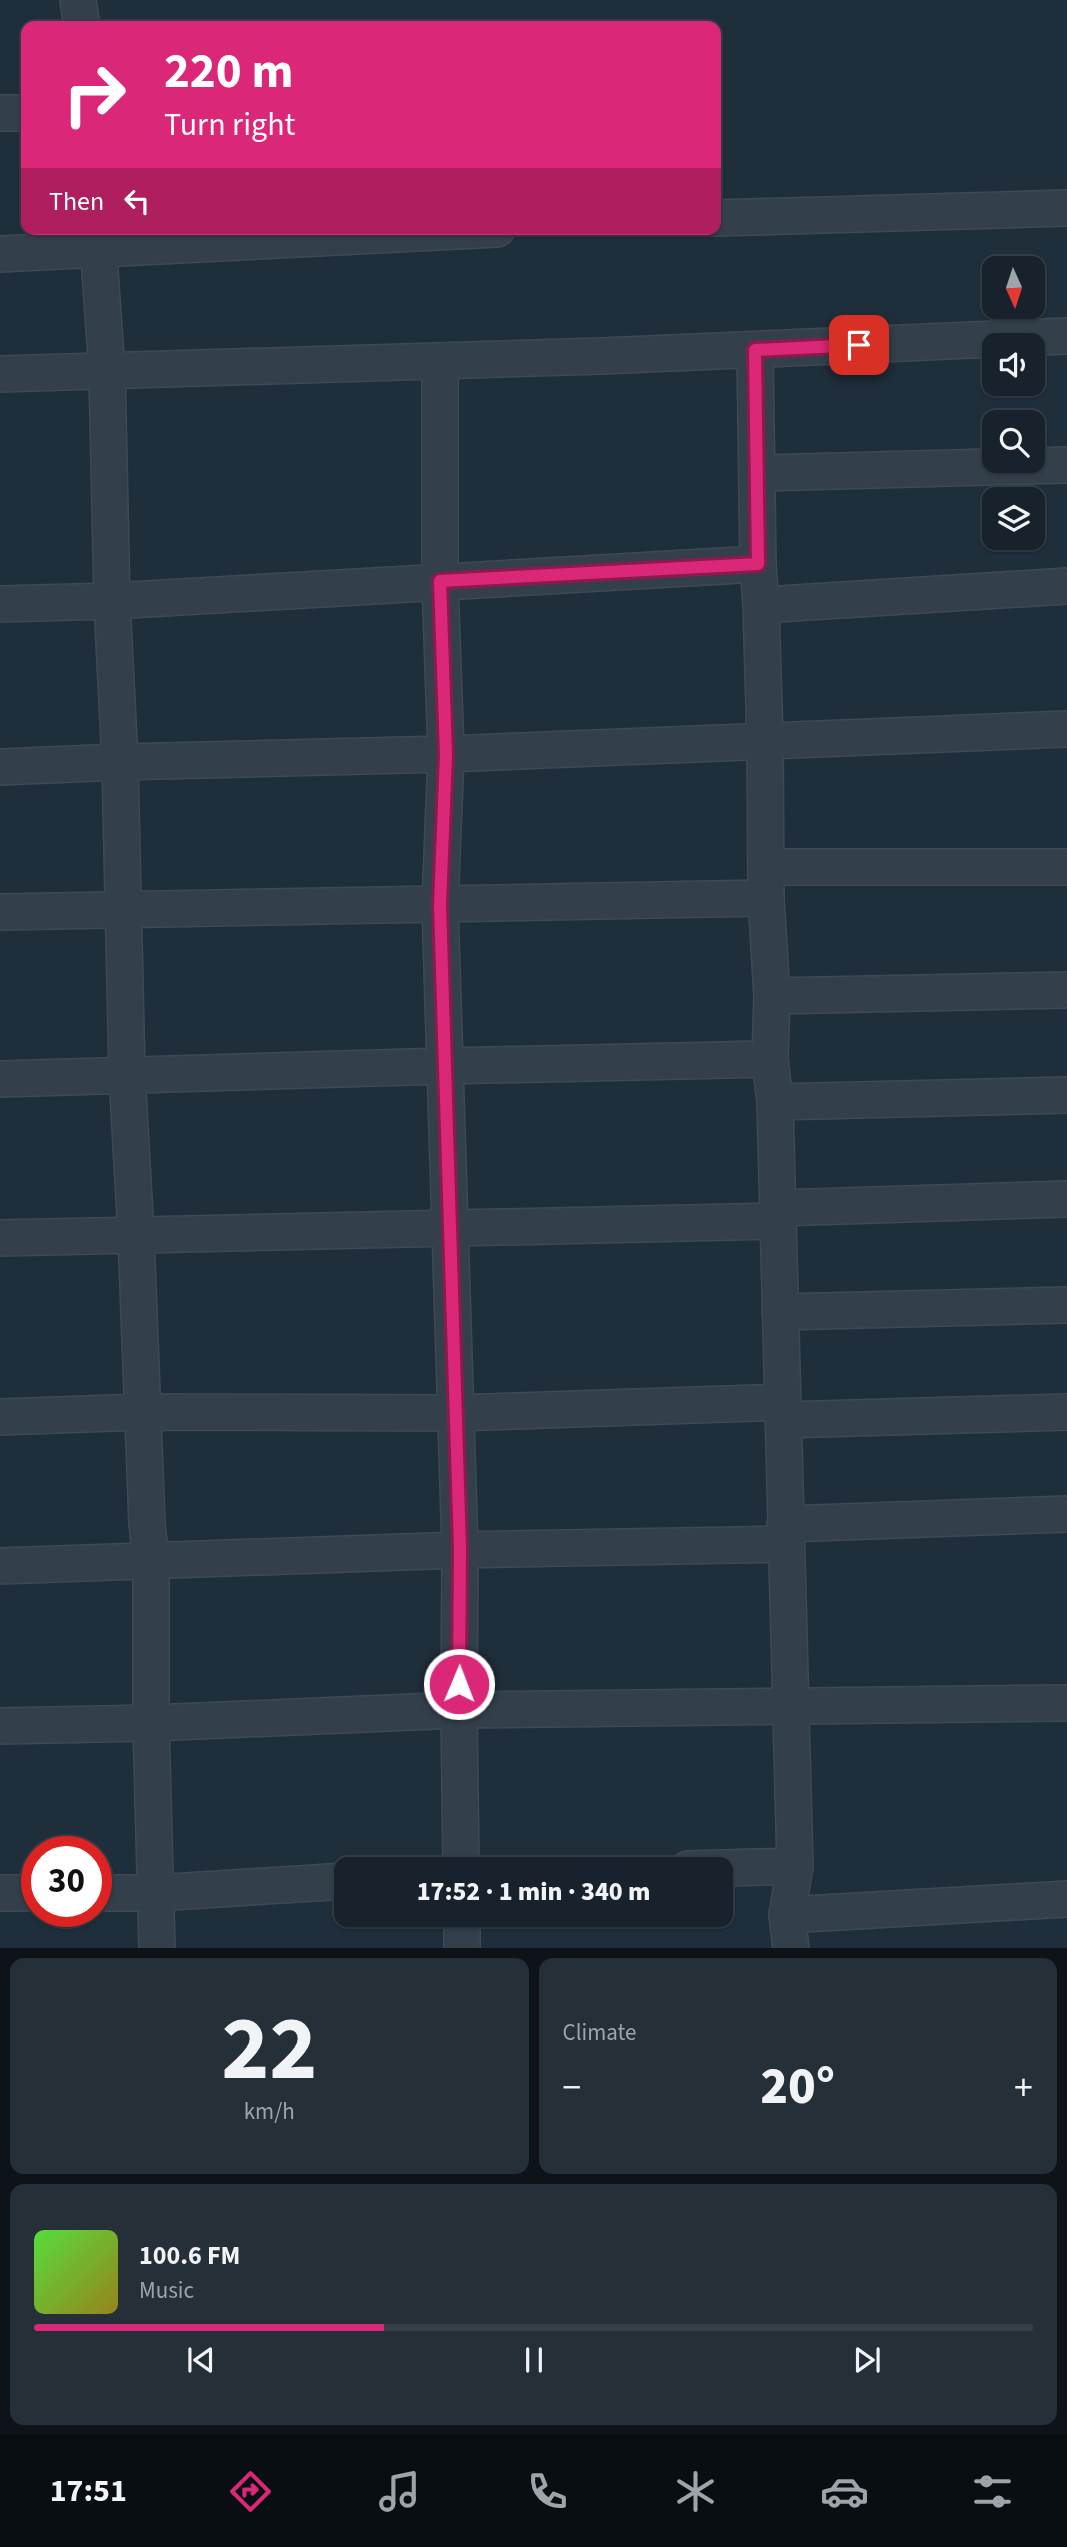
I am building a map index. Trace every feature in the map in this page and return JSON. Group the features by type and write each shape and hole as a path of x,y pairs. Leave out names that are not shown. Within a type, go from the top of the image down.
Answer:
{"street":[{"path":"78,0 81,21"},
{"path":"0,113 21,113"},
{"path":"721,218 1067,208"},
{"path":"0,254 97,240 279,235"},
{"path":"97,240 107,371 127,1074 147,1524 151,1561 151,1723 157,1948"},
{"path":"0,374 755,350 1067,336"},
{"path":"755,350 766,882 772,996 769,1059 775,1102 795,1866 789,1932 1067,1899"},
{"path":"440,361 440,581 446,754 440,905 460,1550 458,1710 461,1857"},
{"path":"758,473 1067,465"},
{"path":"0,604 112,601 758,564"},
{"path":"761,605 1067,586"},
{"path":"0,767 446,754 1067,729"},
{"path":"0,912 440,905 766,882 1067,867"},
{"path":"772,996 1067,990"},
{"path":"0,1079 769,1059"},
{"path":"775,1102 1067,1095"},
{"path":"0,1238 451,1228 1067,1199"},
{"path":"780,1312 1067,1305"},
{"path":"0,1417 143,1412 1067,1412"},
{"path":"0,1566 460,1550 785,1534 1067,1514"},
{"path":"0,1726 151,1723 458,1710 1067,1703"},
{"path":"733,1868 795,1866"},
{"path":"112,1893 155,1893 334,1882"},
{"path":"0,1893 21,1893"},
{"path":"462,1927 463,1948"}],"route":[{"path":"459,1684 460,1550 440,905 446,754 440,581 758,564 755,350 859,345"}]}
